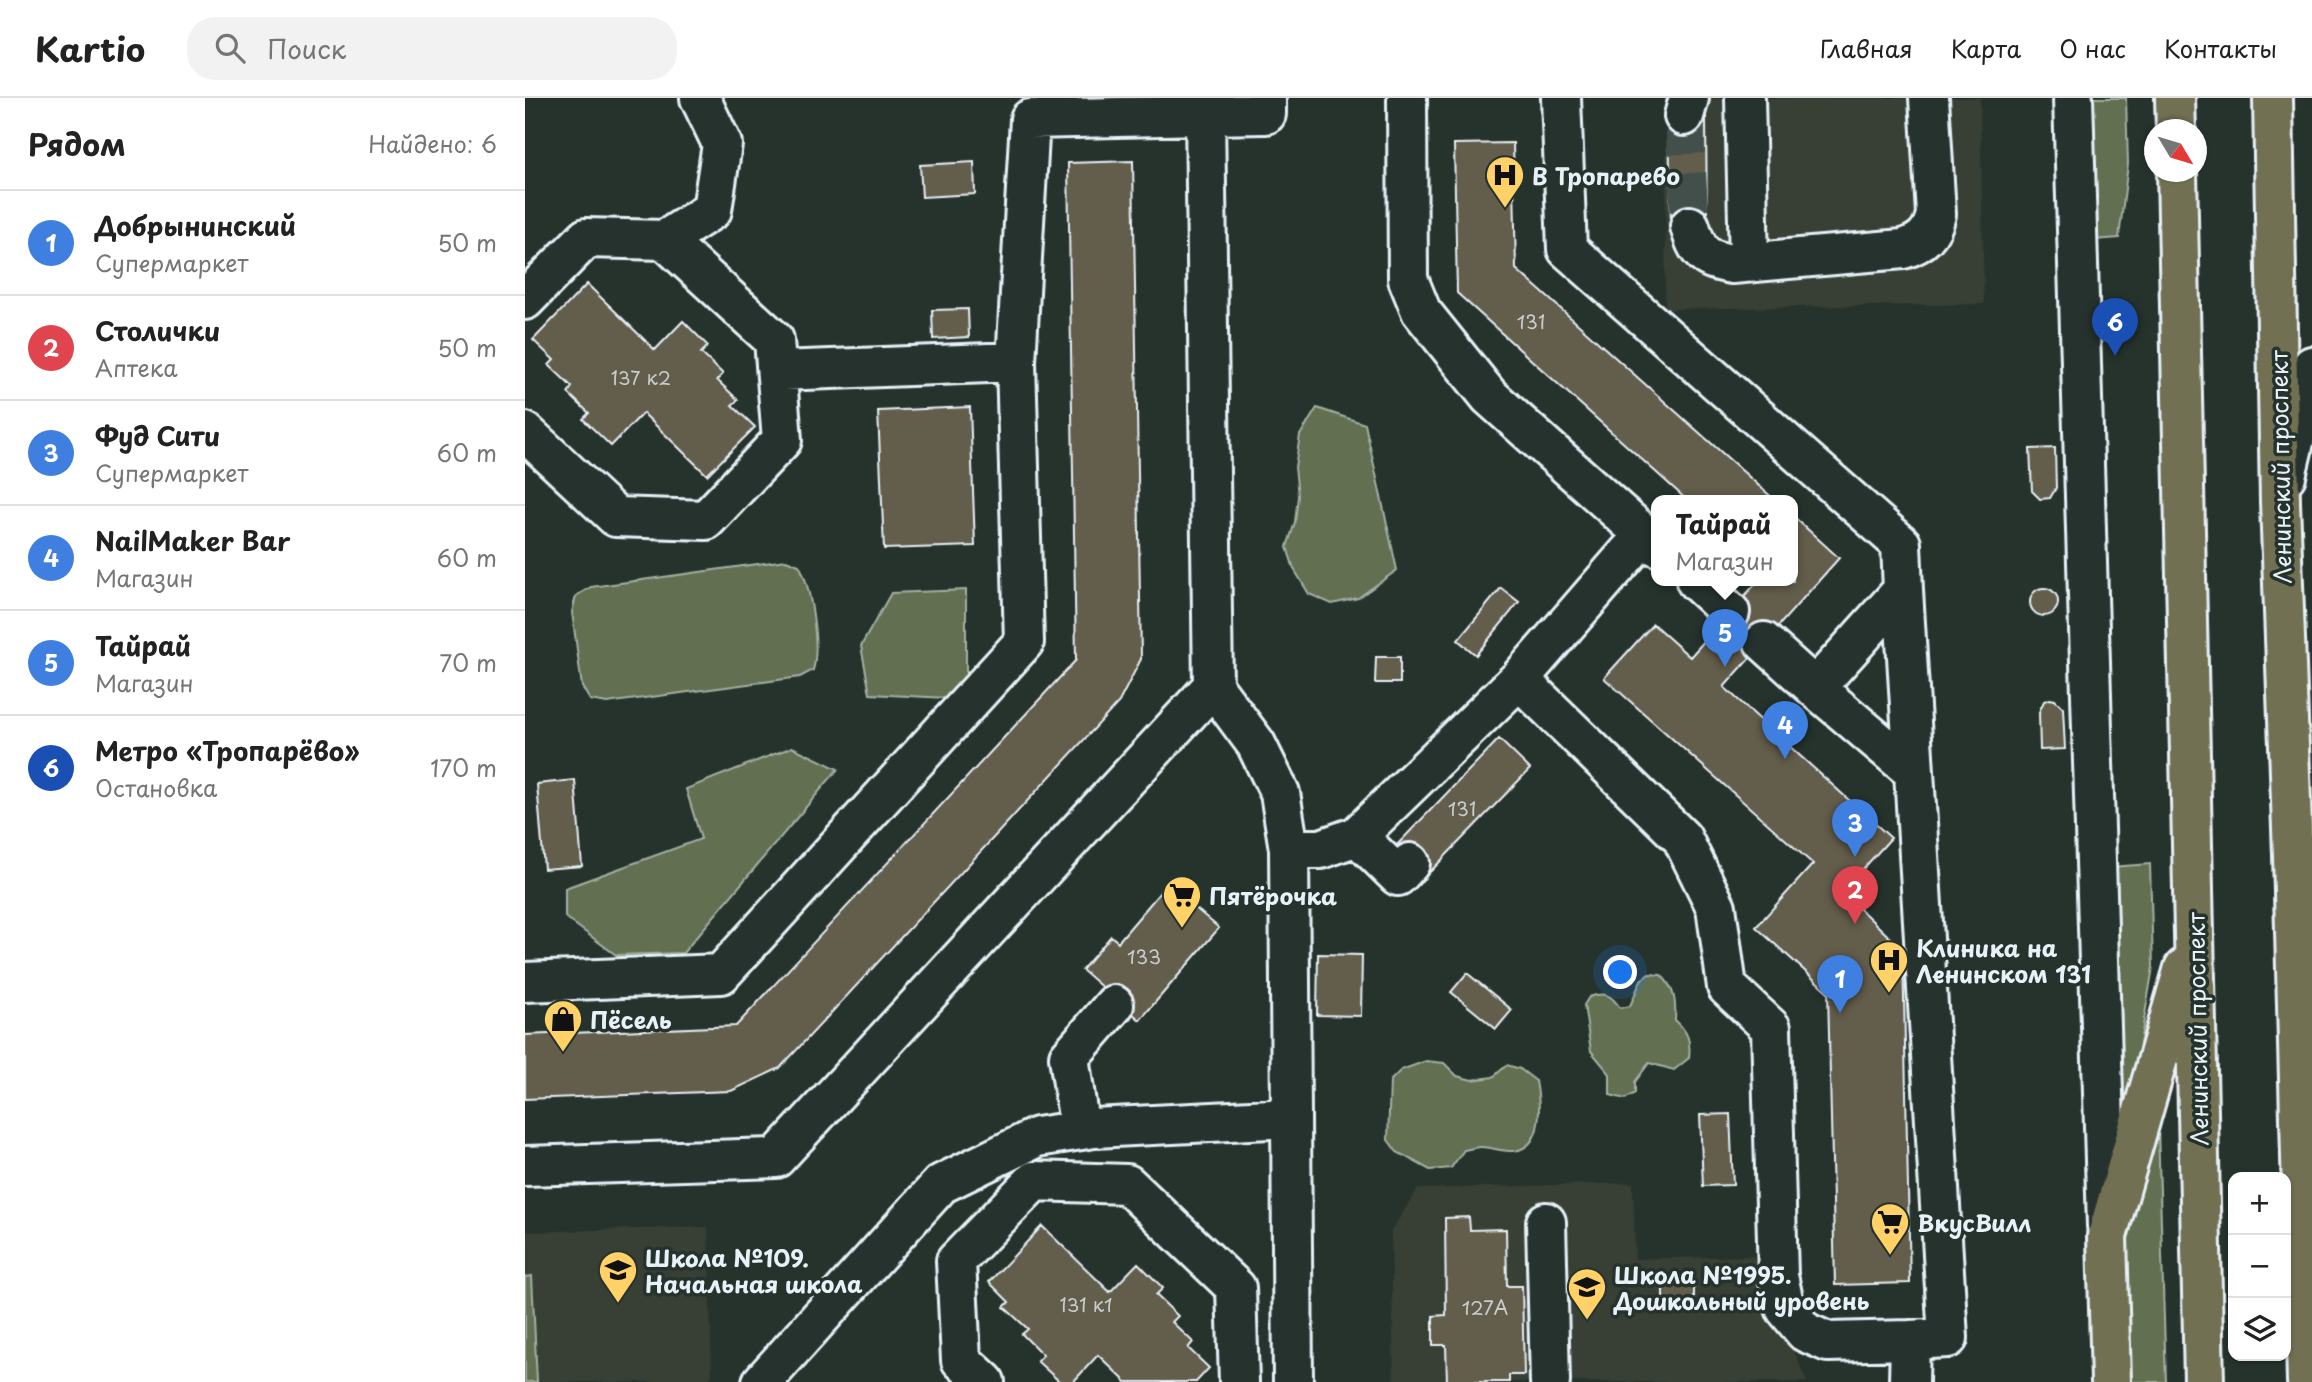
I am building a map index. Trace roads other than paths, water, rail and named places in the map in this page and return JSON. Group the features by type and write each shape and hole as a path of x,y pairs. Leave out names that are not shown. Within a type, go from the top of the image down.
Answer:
{"main road":[{"path":"2175,98 2176,119"},
{"name":"Ленинский проспект","path":"2273,98 2280,502 2293,855 2307,1382"},
{"name":"Ленинский проспект","path":"2177,182 2204,1382"},
{"path":"2112,1382 2107,1236 2195,929"}],"street":[{"path":"525,300 586,238 665,240 712,210 722,144 700,98"},
{"path":"525,982 720,974 1024,642 1016,362 1030,119 1266,114 1266,98"},
{"path":"1289,849 1321,849 1357,836 1519,680 1650,541 1489,396 1422,311 1408,279 1407,98"},
{"path":"1519,680 1682,838 1716,907 1727,987 1771,1028 1778,1276 1785,1308 1805,1332 1828,1342 1948,1338 1901,544 1567,249 1561,98"},
{"path":"1745,98 1749,262"},
{"path":"1690,226 1695,244 1703,255 1723,262 1903,249 1917,244 1934,225 1936,214 1929,98"},
{"path":"2073,98 2107,1236"},
{"path":"1205,115 1213,686 1256,744 1280,793 1289,849 1293,1382"},
{"path":"525,432 616,517 706,520 782,440 774,340 665,240"},
{"path":"778,371 1016,362"},
{"path":"2280,502 2312,366"},
{"path":"1701,586 1730,612"},
{"path":"1815,688 1903,590"},
{"path":"1764,642 1914,772"},
{"path":"525,1166 776,1158 1213,686"},
{"path":"1357,836 1398,876 1410,863"},
{"path":"1080,1130 1069,1057 1114,1005"},
{"path":"762,1382 941,1184 1037,1137 1094,1128 1291,1118"},
{"path":"985,1382 961,1360 956,1261 1034,1181 1127,1184 1236,1288 1239,1382"},
{"path":"941,1184 989,1228"},
{"path":"1546,1222 1550,1382"},
{"path":"1909,1382 1910,1340"}],"tunnel":[{"path":"1684,116 1690,226"}],"place":[{"name":"В Тропарево","path":"1505,209"},
{"name":"Метро «Тропарёво»","path":"2115,356"},
{"name":"Тайрай","path":"1725,667"},
{"name":"NailMaker Bar","path":"1785,759"},
{"name":"Фуд Сити","path":"1855,857"},
{"name":"Столички","path":"1855,924"},
{"name":"Пятёрочка","path":"1182,929"},
{"name":"Клиника на Ленинском 131","path":"1889,994"},
{"name":"Добрынинский","path":"1840,1013"},
{"name":"Пёсель","path":"563,1053"},
{"name":"ВкусВилл","path":"1890,1256"},
{"name":"Школа №109. Начальная школа","path":"618,1304"},
{"name":"Школа №1995. Дошкольный уровень","path":"1587,1321"}]}
